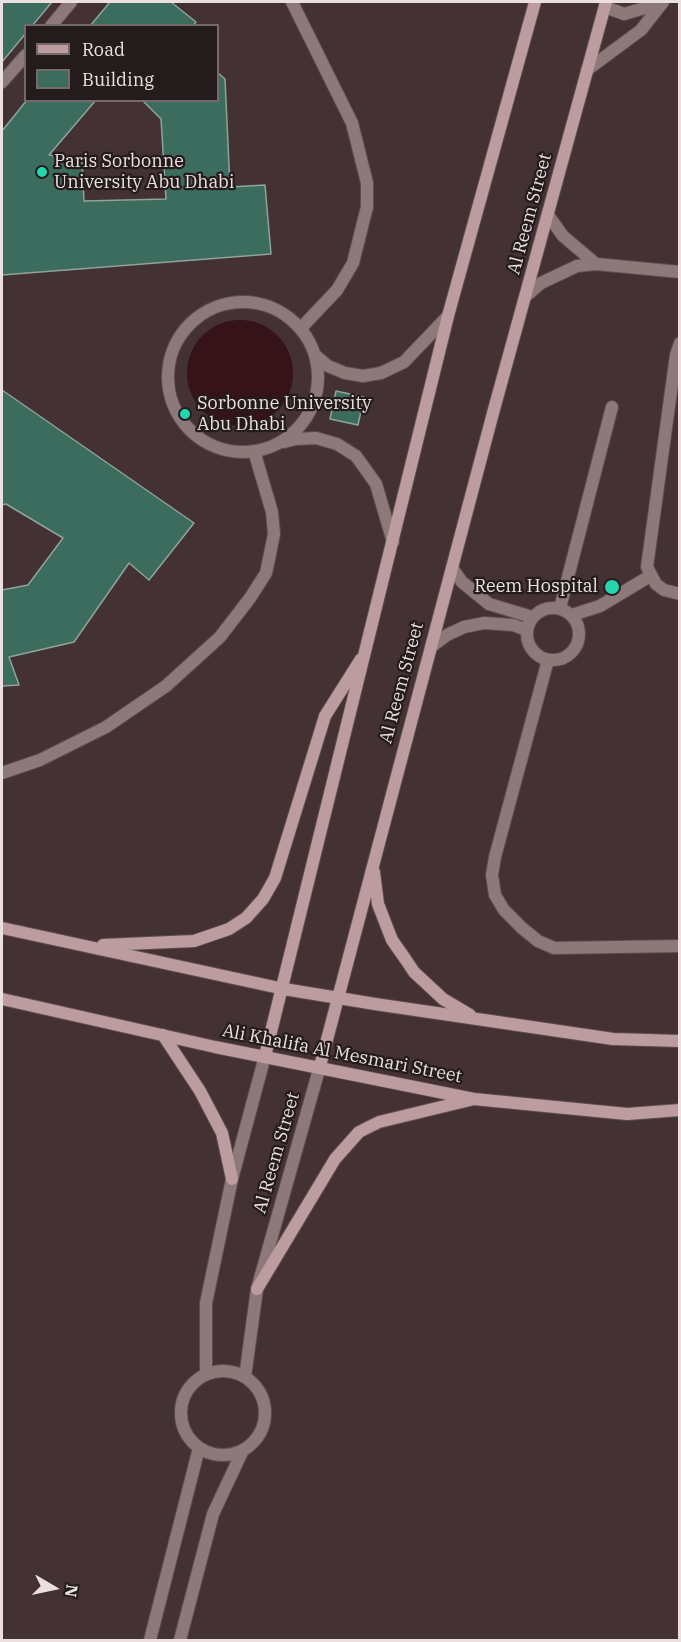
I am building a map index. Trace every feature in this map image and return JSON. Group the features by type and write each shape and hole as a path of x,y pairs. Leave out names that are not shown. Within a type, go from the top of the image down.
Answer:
{"street":[{"path":"53,24 71,2"},
{"path":"292,2 352,123 367,183 367,207 353,262 337,290 301,328"},
{"name":"Al Reem Street","path":"206,1374 206,1303 232,1179 284,989 448,316 536,2"},
{"path":"605,4 624,14 663,2"},
{"path":"587,70 641,30 663,2"},
{"name":"Al Reem Street","path":"245,1377 257,1289 320,1066 605,4"},
{"path":"2,82 24,57"},
{"path":"548,215 563,236 596,264"},
{"path":"526,296 558,273 596,264 680,272"},
{"path":"275,445 290,436 312,408 318,382 315,355 301,328 288,315 272,306 253,301 226,303 201,314 186,326 169,358 167,377 170,396 176,413 187,428 201,440 218,448 236,452 254,452 295,439 316,438 337,444 356,456 376,484 394,542"},
{"path":"315,355 328,366 345,374 363,376 381,373 404,362 448,316"},
{"path":"680,343 648,558 650,576 664,590 680,594"},
{"path":"560,608 612,407"},
{"path":"2,772 40,760 106,727 166,686 220,637 266,573 272,544 272,512 254,452"},
{"path":"452,568 462,582 489,604 517,615 532,617 550,607 560,608 572,615 580,633 574,651 557,660 548,660 538,656 531,649 527,630 532,617"},
{"path":"572,615 609,601 650,576"},
{"path":"431,647 447,635 464,627 484,623 513,625 527,630"},
{"path":"85,946 194,941 222,933 246,918 263,899 275,878 326,716 368,648"},
{"path":"548,660 495,857 492,875 495,895 504,910 522,928 538,941 554,948 680,946"},
{"path":"373,865 378,904 392,940 406,960 442,999 476,1018"},
{"path":"2,928 284,989 613,1039 680,1041"},
{"name":"Ali Khalifa Al Mesmari Street","path":"2,999 163,1035 474,1099 627,1114 680,1110"},
{"path":"163,1035 200,1090 222,1133 232,1179"},
{"path":"257,1289 335,1159 359,1132 379,1122 474,1099"},
{"path":"220,1371 245,1377 255,1386 262,1399 265,1413 262,1428 255,1440 243,1450 226,1455 199,1448 189,1437 182,1424 181,1409 185,1394 206,1374 220,1371"},
{"path":"150,1641 199,1448"},
{"path":"180,1641 213,1514 243,1450"}],"shaded area":[{"path":"240,320 260,324 277,336 289,353 293,373 289,393 277,410 260,422 240,426 220,422 203,410 191,393 187,373 191,353 203,336 220,324"}],"building":[{"path":"2,2 52,2 34,24 24,24 24,35 2,62"},
{"path":"110,2 171,2 196,22 194,24 92,24"},
{"name":"Paris Sorbonne University Abu Dhabi","path":"219,74 225,79 230,187 265,185 271,254 2,275 2,131 25,102 94,102 49,155 82,159 84,201 166,199 161,119 144,102 219,102"},
{"path":"2,390 194,523 149,580 129,563 74,642 9,657 19,685 2,686 2,590 28,585 63,538 6,504 2,505"},
{"path":"336,391 364,397 358,425 330,419"}],"place":[{"name":"Paris Sorbonne University Abu Dhabi","path":"42,172"},
{"name":"Sorbonne University Abu Dhabi","path":"185,414"},
{"name":"Reem Hospital","path":"612,587"}]}
